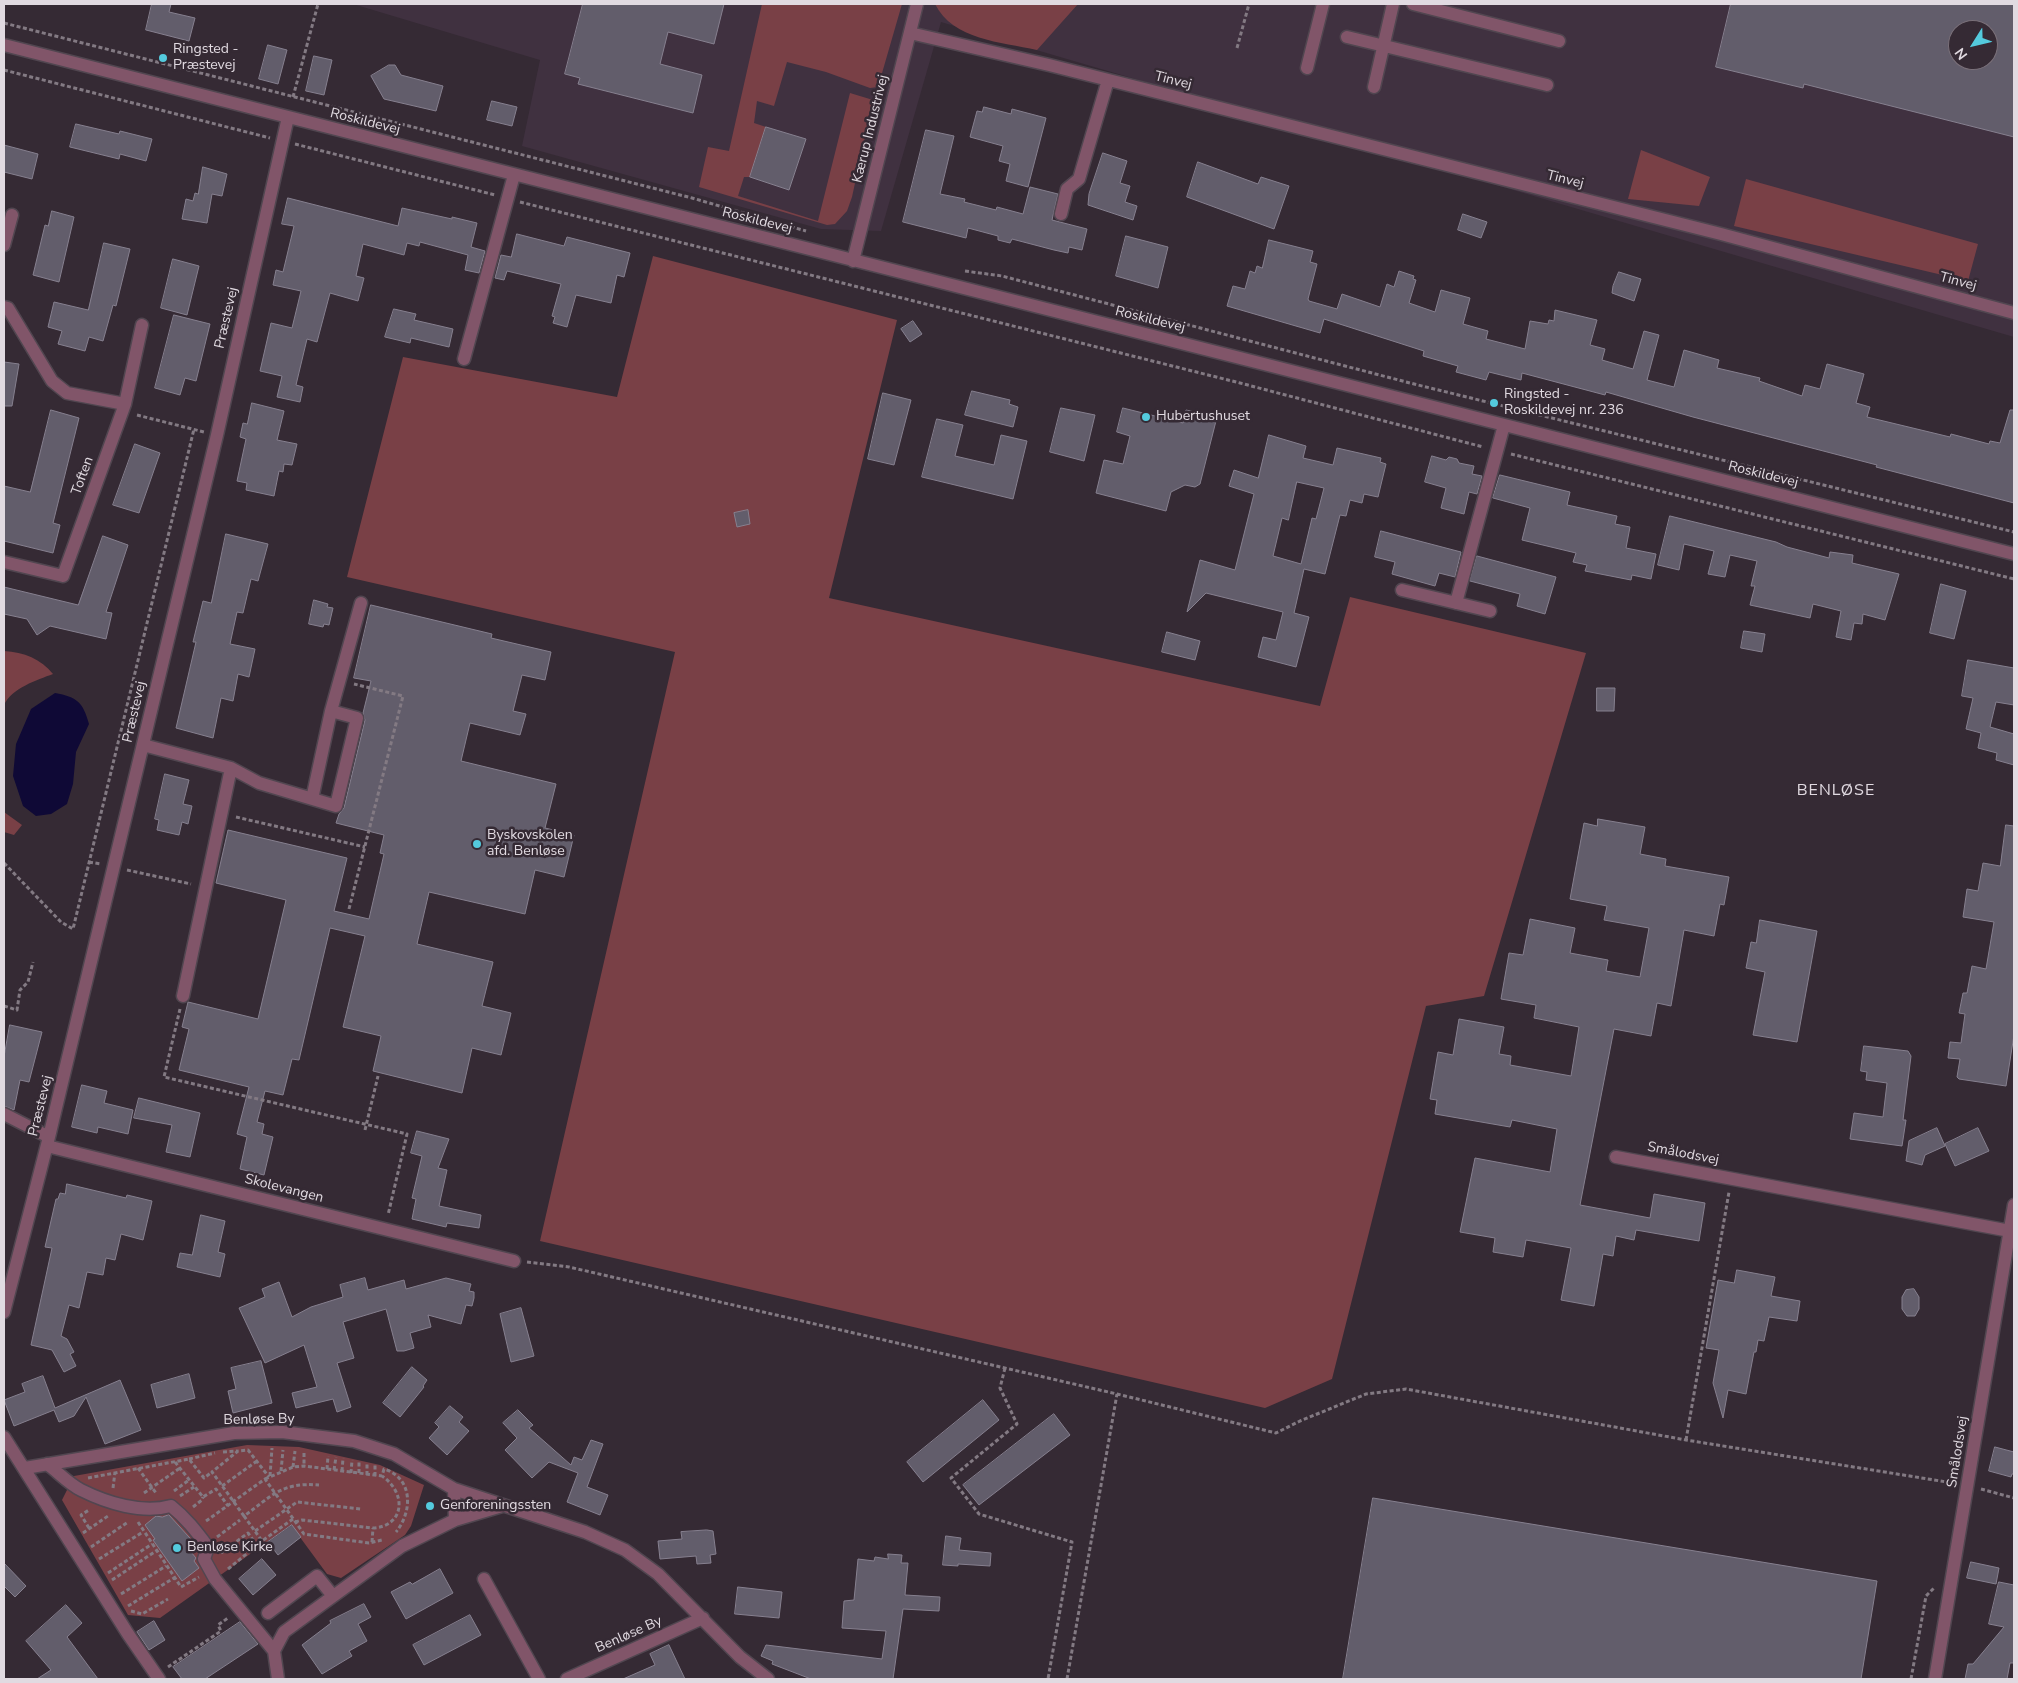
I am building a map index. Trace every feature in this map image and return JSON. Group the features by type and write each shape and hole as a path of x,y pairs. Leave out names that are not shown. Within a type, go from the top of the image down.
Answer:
{"street":[{"name":"Kærup Industrivej","path":"853,261 917,4"},
{"path":"1307,68 1324,4"},
{"path":"1374,87 1393,4"},
{"path":"1413,4 1559,41"},
{"name":"Tinvej","path":"910,33 1108,80 1721,234 2014,313"},
{"path":"1347,37 1547,85"},
{"name":"Roskildevej","path":"4,46 2014,554"},
{"path":"1060,214 1067,189 1079,179 1108,80"},
{"name":"Præstevej","path":"4,1312 48,1142 217,435 288,117"},
{"path":"464,359 514,175"},
{"path":"4,245 12,216"},
{"path":"4,307 8,308 52,381 59,387 67,393 125,404"},
{"name":"Toften","path":"4,562 63,576 125,404 142,325"},
{"path":"1456,603 1504,425"},
{"path":"1402,590 1490,611"},
{"path":"312,798 331,711 361,603"},
{"path":"142,745 231,768 259,783 336,806 357,718 331,711"},
{"path":"183,996 231,768"},
{"name":"Skolevangen","path":"4,1114 48,1142 384,1229 514,1260"},
{"name":"Smålodsvej","path":"1616,1157 2010,1230"},
{"name":"Smålodsvej","path":"1935,1679 2014,1205"},
{"name":"Benløse By","path":"25,1468 234,1433 282,1432 354,1441 394,1454 454,1489 585,1532 625,1550 658,1574 740,1657 768,1679"},
{"path":"5,1446 25,1468 128,1634 159,1679"},
{"path":"47,1464 80,1490 124,1506 161,1509 171,1506 195,1529 206,1544 208,1547 204,1558 215,1579 274,1651 278,1679"},
{"path":"454,1489 454,1520"},
{"path":"274,1651 284,1632 402,1546 454,1520 502,1506"},
{"path":"268,1613 317,1576 333,1596"},
{"path":"484,1579 539,1679"},
{"name":"Benløse By","path":"567,1679 703,1618"}],"path":[{"path":"288,117 318,4"},
{"path":"1237,48 1249,4"},
{"path":"4,23 692,198 811,232"},
{"path":"4,70 1240,383 1497,450 2014,579"},
{"path":"959,270 1002,276 1410,382 2014,532"},
{"path":"125,404 136,414 217,435"},
{"path":"4,863 61,922 73,929 194,429"},
{"path":"339,680 403,696 349,909"},
{"path":"221,814 365,847"},
{"path":"89,862 205,887"},
{"path":"4,1006 17,1010 20,990 28,982 33,962"},
{"path":"183,996 164,1077 407,1134 384,1229"},
{"path":"365,1130 378,1076"},
{"path":"1686,1440 1732,1179"},
{"path":"514,1260 569,1268 1006,1368 1276,1433 1366,1394 1406,1389 1686,1440 1968,1485 2014,1498"},
{"path":"1006,1368 1000,1388 1017,1424 951,1478 979,1514 1072,1542 1048,1679"},
{"path":"1067,1679 1117,1394"},
{"path":"269,1477 272,1448"},
{"path":"73,1484 95,1476 223,1452 248,1450 269,1477"},
{"path":"281,1471 283,1450"},
{"path":"189,1459 204,1478 238,1451"},
{"path":"293,1467 295,1451"},
{"path":"304,1453 304,1466"},
{"path":"326,1469 328,1456"},
{"path":"334,1470 336,1457"},
{"path":"342,1471 343,1458"},
{"path":"351,1472 352,1460"},
{"path":"222,1486 258,1461"},
{"path":"359,1473 360,1461"},
{"path":"174,1462 203,1498 216,1489 228,1506"},
{"path":"366,1475 367,1464"},
{"path":"375,1465 375,1476"},
{"path":"195,1529 265,1479 293,1467 304,1466 382,1476 394,1487 399,1498 399,1504 392,1519 383,1526 373,1528 294,1520 256,1544 255,1547 228,1569"},
{"path":"138,1468 161,1500"},
{"path":"141,1495 180,1468"},
{"path":"382,1476 384,1470 389,1471 400,1479 408,1493 408,1505 404,1520 392,1534"},
{"path":"212,1472 262,1540"},
{"path":"265,1479 304,1534 372,1542 388,1538"},
{"path":"168,1495 189,1480"},
{"path":"244,1516 275,1494 296,1484 318,1485"},
{"path":"254,1531 297,1502 361,1509"},
{"path":"399,1504 408,1505"},
{"path":"124,1506 82,1532 132,1612 142,1614 168,1599"},
{"path":"91,1547 135,1518 180,1587 209,1567 248,1533 256,1544"},
{"path":"206,1544 240,1520"},
{"path":"372,1542 373,1528"},
{"path":"99,1559 143,1532"},
{"path":"108,1573 152,1544"},
{"path":"112,1580 156,1551"},
{"path":"120,1594 166,1566"},
{"path":"1911,1679 1926,1596 1953,1568"},
{"path":"128,1606 174,1578"},
{"path":"182,1657 222,1631 218,1625 241,1610"}],"shaded area":[{"path":"353,4 2014,4 2014,337 941,22 881,231 821,229 522,146 540,60"},
{"path":"762,4 902,4 878,87 870,88 826,72 787,62 774,106 757,101 754,123 766,127 750,177 744,177 738,196 818,221 850,93 873,100 852,197 847,211 835,224 827,225 699,187 708,147 729,151"},
{"path":"935,4 1078,4 1037,50 979,38 953,25 943,16"},
{"path":"1641,150 1710,177 1699,206 1628,199"},
{"path":"1746,179 1978,244 1968,281 1734,226"},
{"path":"653,256 897,320 829,598 1320,706 1350,597 1586,653 1484,996 1426,1006 1332,1379 1265,1408 540,1241 675,652 347,577 403,357 617,397"},
{"path":"4,651 32,657 53,674 19,689 4,705"},
{"path":"55,693 69,696 78,702 84,710 89,724 76,752 73,784 67,804 51,814 36,816 23,806 13,776 16,744 31,709"},
{"path":"4,812 22,825 14,835 4,832"},
{"path":"247,1445 299,1447 380,1465 424,1485 411,1526 405,1535 341,1578 327,1574 291,1525 160,1618 128,1615 62,1500 74,1476"}],"building":[{"path":"152,4 171,4 169,12 195,18 189,41 146,30"},
{"path":"583,4 724,4 714,44 668,32 660,64 702,75 693,113 578,84 580,78 565,74"},
{"path":"1731,4 2014,4 2014,137 1804,84 1803,88 1716,67"},
{"path":"268,45 287,50 278,84 259,79"},
{"path":"314,56 332,60 324,95 306,91"},
{"path":"389,65 395,65 401,75 443,86 436,111 384,99 371,76"},
{"path":"492,101 517,107 512,126 487,120"},
{"path":"984,107 1011,114 1012,109 1046,118 1028,187 1006,181 1010,164 999,161 1003,146 970,137 977,111 982,112"},
{"path":"76,124 119,134 120,131 152,139 146,161 120,154 119,159 70,147"},
{"path":"766,127 806,139 789,190 750,177"},
{"path":"926,130 954,136 940,194 965,199 964,202 996,210 997,207 1023,214 1030,187 1058,194 1052,220 1087,229 1082,250 1069,247 1068,253 1012,239 1010,243 998,240 998,236 968,228 966,238 903,222"},
{"path":"4,145 38,154 32,179 4,172"},
{"path":"1103,153 1127,161 1120,183 1130,186 1125,202 1137,206 1133,220 1088,205 1089,194"},
{"path":"1198,162 1258,184 1261,177 1289,186 1274,229 1187,197"},
{"path":"203,167 227,174 222,196 212,194 207,223 182,219 186,199 193,201 195,193 198,194"},
{"path":"288,198 398,226 402,208 477,223 471,247 485,251 479,273 465,270 468,255 420,242 419,246 407,243 404,255 363,244 356,276 364,278 358,301 330,293 317,342 307,339 296,385 303,387 300,402 277,397 282,376 260,371 271,323 292,328 301,291 273,285 276,270 283,272 294,226 282,224"},
{"path":"52,211 74,217 59,282 33,275 45,225 48,226"},
{"path":"1463,214 1487,222 1481,238 1458,230"},
{"path":"517,234 564,246 567,237 630,253 624,277 617,275 611,303 576,295 567,327 553,323 555,317 552,316 561,284 507,271 504,280 495,278 501,255 511,257"},
{"path":"1126,236 1168,247 1158,288 1116,276"},
{"path":"1269,240 1313,251 1310,262 1317,264 1308,299 1309,301 1337,309 1342,294 1380,307 1387,284 1394,287 1399,271 1414,276 1413,279 1416,280 1409,303 1435,312 1441,290 1470,298 1463,324 1488,331 1486,339 1525,349 1530,321 1548,324 1549,320 1554,321 1555,310 1597,320 1590,345 1605,349 1602,360 1633,369 1644,331 1659,335 1647,380 1674,387 1684,350 1719,360 1717,368 1760,378 1759,381 1802,396 1805,385 1820,389 1827,364 1864,374 1856,403 1870,407 1867,417 1950,437 1951,434 1989,444 1990,441 2000,443 2010,410 2014,410 2014,503 1606,392 1605,395 1522,373 1521,380 1489,372 1486,380 1456,372 1458,366 1423,356 1424,351 1324,319 1320,333 1227,306 1233,286 1245,289 1250,271 1255,273 1257,266 1262,268"},
{"path":"104,243 130,249 116,306 113,305 103,341 89,337 85,351 58,344 62,331 48,327 54,302 88,310"},
{"path":"173,259 199,266 187,315 161,308"},
{"path":"1619,272 1641,279 1634,301 1612,293"},
{"path":"394,309 416,314 414,320 453,329 449,347 411,338 410,343 385,337"},
{"path":"174,315 210,324 196,381 185,378 180,395 155,388"},
{"path":"913,321 922,334 910,342 901,329"},
{"path":"4,362 19,364 12,406 4,406"},
{"path":"972,391 1010,400 1009,404 1018,407 1013,427 965,415"},
{"path":"883,393 911,400 894,465 868,459"},
{"path":"252,403 284,411 277,440 297,444 292,465 284,464 283,472 279,471 274,496 246,490 247,483 237,481 246,439 240,437 243,423 247,424"},
{"path":"1061,408 1095,415 1084,461 1050,452"},
{"path":"1123,408 1183,423 1186,410 1217,417 1200,484 1195,487 1185,485 1171,492 1166,511 1096,493 1104,460 1123,464 1130,436 1117,432"},
{"path":"51,410 79,418 53,523 60,525 53,553 4,541 4,486 30,492"},
{"path":"937,419 963,425 955,456 994,465 1001,435 1027,441 1013,499 922,477"},
{"path":"1269,435 1306,446 1303,458 1333,465 1337,448 1381,458 1380,462 1386,464 1378,497 1364,494 1362,503 1350,500 1346,516 1340,515 1325,574 1304,569 1294,613 1309,617 1296,667 1258,657 1263,637 1276,640 1283,612 1206,593 1187,612 1200,560 1235,570 1254,494 1229,486 1234,470 1258,478","holes":["1297,482 1324,488 1316,519 1312,518 1301,564 1273,556 1282,518 1288,520"]},
{"path":"135,444 160,453 139,513 113,505"},
{"path":"1432,456 1446,460 1449,457 1457,459 1459,463 1474,466 1472,474 1482,476 1477,494 1469,492 1464,514 1441,508 1446,488 1425,482"},
{"path":"1500,475 1570,492 1567,505 1617,516 1615,524 1630,527 1626,548 1656,554 1651,579 1632,575 1631,580 1585,571 1587,565 1573,562 1576,553 1522,540 1530,508 1493,498"},
{"path":"748,510 750,524 737,527 734,513"},
{"path":"1670,516 1776,542 1787,547 1829,558 1830,552 1853,555 1852,563 1899,574 1885,620 1863,614 1862,624 1854,623 1851,640 1836,637 1841,611 1813,604 1810,618 1750,605 1755,586 1751,586 1757,561 1730,555 1725,577 1708,574 1714,551 1684,544 1679,570 1658,565"},
{"path":"1381,531 1461,552 1455,577 1439,573 1435,586 1392,574 1395,562 1375,557"},
{"path":"226,534 268,544 258,581 251,579 243,613 237,612 230,644 255,649 249,677 238,674 233,701 221,698 213,738 176,728 196,642 193,642 203,601 211,603"},
{"path":"103,536 128,545 106,612 112,613 106,639 50,626 37,635 27,619 4,614 4,587 78,605"},
{"path":"1477,556 1556,577 1545,614 1517,606 1520,594 1470,581"},
{"path":"1941,584 1966,591 1954,639 1930,633"},
{"path":"314,600 328,604 327,607 333,608 329,625 324,624 323,627 309,624"},
{"name":"Byskovskolen afd. Benløse","path":"371,605 492,634 491,638 551,652 545,680 522,675 513,711 526,714 520,735 470,723 461,761 556,784 545,828 574,835 564,877 535,870 525,914 429,892 417,944 493,962 482,1006 511,1013 501,1055 472,1048 462,1093 373,1071 381,1036 343,1027 365,936 330,928 299,1060 292,1059 283,1095 265,1091 257,1122 264,1124 262,1134 273,1137 264,1175 240,1169 247,1137 237,1134 249,1087 179,1070 189,1029 182,1027 188,1002 258,1019 286,900 216,883 228,830 347,858 334,911 369,919 384,854 380,853 384,835 336,823 339,814 344,808 365,720 363,713 371,681 354,678"},
{"path":"1744,631 1765,634 1762,652 1741,648"},
{"path":"1167,632 1200,641 1195,660 1162,652"},
{"path":"1968,660 2014,668 2014,705 1996,702 1990,727 2014,734 2014,765 1996,760 1997,753 1978,748 1981,733 1966,729 1973,698 1962,696"},
{"path":"1597,688 1615,688 1614,711 1597,711"},
{"path":"165,774 189,780 183,804 192,806 188,824 182,822 179,835 157,830 159,820 155,819"},
{"path":"1598,819 1645,827 1640,854 1666,859 1665,866 1729,877 1724,905 1720,904 1714,936 1684,930 1671,1006 1657,1003 1651,1036 1614,1029 1580,1205 1650,1218 1654,1194 1705,1203 1699,1241 1636,1230 1634,1240 1616,1236 1613,1256 1603,1254 1594,1306 1561,1300 1571,1248 1526,1240 1523,1257 1493,1252 1495,1238 1460,1232 1475,1158 1550,1172 1557,1129 1512,1120 1510,1127 1435,1114 1437,1100 1430,1099 1438,1052 1453,1055 1459,1019 1504,1027 1499,1054 1511,1056 1510,1065 1571,1076 1579,1027 1534,1018 1536,1005 1501,999 1509,953 1523,955 1530,919 1575,928 1570,953 1608,960 1606,971 1640,977 1649,928 1604,920 1607,906 1570,899 1584,823 1597,826"},
{"path":"2006,825 2014,826 2014,1035 2006,1086 1959,1079 1957,1077 1960,1059 1948,1058 1950,1042 1961,1043 1965,1014 1959,1013 1963,993 1967,993 1972,966 1986,969 1994,922 1963,917 1967,889 1978,891 1983,863 2000,866"},
{"path":"1760,920 1817,931 1797,1042 1753,1035 1765,972 1746,968 1751,942 1756,943"},
{"path":"10,1025 42,1032 29,1082 20,1080 14,1110 4,1106 4,1057"},
{"path":"1864,1046 1908,1051 1911,1056 1903,1120 1906,1120 1902,1146 1850,1139 1854,1113 1883,1117 1887,1083 1866,1080 1867,1072 1861,1071"},
{"path":"82,1085 107,1091 104,1103 133,1110 128,1134 98,1127 97,1133 72,1127"},
{"path":"139,1098 200,1113 190,1157 166,1152 172,1125 134,1118"},
{"path":"1937,1128 1945,1146 1925,1155 1922,1165 1906,1161 1909,1141"},
{"path":"1978,1128 1989,1151 1955,1166 1945,1144"},
{"path":"417,1131 449,1139 438,1168 447,1170 439,1206 481,1215 479,1228 447,1223 446,1227 412,1219 416,1199 412,1198 422,1156 411,1153"},
{"path":"67,1184 126,1198 127,1195 152,1201 143,1240 121,1234 115,1260 106,1258 103,1275 87,1272 79,1308 69,1305 61,1336 67,1339 74,1352 70,1354 76,1366 64,1372 52,1350 31,1345 52,1248 45,1247 56,1199 58,1199 60,1193 65,1194"},
{"path":"201,1215 225,1221 218,1252 225,1254 220,1277 177,1267 180,1253 192,1255"},
{"path":"1737,1270 1775,1277 1771,1296 1800,1301 1797,1321 1769,1317 1764,1341 1758,1340 1756,1352 1754,1352 1746,1394 1728,1390 1723,1418 1713,1383 1719,1350 1706,1348 1718,1280 1734,1283"},
{"path":"365,1278 368,1290 404,1280 406,1289 446,1278 471,1284 469,1291 474,1292 474,1298 472,1306 466,1305 461,1324 428,1315 431,1327 410,1333 414,1348 404,1351 397,1351 386,1309 343,1322 354,1358 337,1363 351,1407 337,1412 333,1399 296,1408 292,1393 317,1387 304,1345 265,1363 239,1308 265,1297 262,1289 279,1282 292,1317 311,1307 343,1297 340,1285"},
{"path":"1914,1289 1919,1297 1919,1309 1915,1316 1907,1316 1902,1309 1902,1297 1906,1290"},
{"path":"521,1308 534,1356 511,1362 500,1314"},
{"path":"261,1361 272,1403 233,1413 228,1391 236,1389 231,1368"},
{"path":"412,1367 427,1380 424,1387 400,1417 383,1403"},
{"path":"189,1374 195,1398 157,1408 151,1385"},
{"path":"43,1376 55,1408 120,1380 141,1430 105,1444 86,1397 74,1416 59,1422 54,1410 14,1426 4,1400 25,1392 22,1384"},
{"path":"983,1400 999,1420 923,1482 907,1462"},
{"path":"450,1406 463,1417 459,1422 469,1431 447,1455 429,1438 439,1427 435,1423"},
{"path":"518,1410 533,1425 529,1428 571,1465 574,1457 582,1460 591,1440 603,1444 587,1487 608,1495 600,1515 567,1502 578,1473 549,1462 532,1478 505,1450 517,1438 503,1423"},
{"path":"1054,1414 1070,1435 979,1505 963,1485"},
{"path":"1995,1447 2014,1452 2014,1474 2011,1477 1989,1471"},
{"path":"1373,1498 1877,1581 1861,1679 1343,1679"},
{"name":"Benløse Kirke","path":"169,1515 198,1547 191,1552 196,1558 194,1561 199,1568 182,1581 153,1540 155,1539 145,1525 156,1516"},
{"path":"292,1525 301,1537 278,1555 268,1542"},
{"path":"713,1531 716,1554 710,1555 711,1563 697,1564 696,1556 660,1559 658,1541 682,1539 681,1532"},
{"path":"946,1536 961,1538 959,1550 991,1553 990,1566 943,1565"},
{"path":"888,1554 902,1555 901,1563 908,1563 905,1595 940,1597 939,1611 903,1609 893,1679 811,1679 772,1664 773,1661 761,1656 766,1645 882,1659 886,1631 842,1628 844,1601 854,1600 858,1559 874,1561 875,1557 888,1559"},
{"path":"262,1559 276,1575 253,1595 239,1579"},
{"path":"1971,1562 1999,1568 1996,1584 1967,1578"},
{"path":"4,1563 26,1586 15,1597 4,1586"},
{"path":"440,1569 453,1593 406,1619 391,1592 410,1582 412,1584"},
{"path":"1999,1582 2014,1585 2014,1663 2010,1663 2007,1679 1965,1679 1968,1664 1973,1664 2004,1627 1989,1624"},
{"path":"738,1587 782,1592 779,1618 735,1614"},
{"path":"364,1604 371,1617 358,1624 367,1641 349,1651 352,1656 322,1674 302,1645 331,1623 330,1621"},
{"path":"66,1605 82,1623 67,1637 98,1679 37,1679 51,1670 26,1641"},
{"path":"470,1615 481,1635 424,1665 413,1645"},
{"path":"154,1621 165,1640 149,1650 137,1632"},
{"path":"240,1622 258,1644 205,1679 182,1679 173,1667"},
{"path":"669,1645 685,1679 623,1679 655,1665 650,1654"}],"place":[{"name":"Ringsted - Præstevej","path":"163,58"},
{"name":"Ringsted - Roskildevej nr. 236","path":"1494,403"},
{"name":"Hubertushuset","path":"1146,417"},
{"name":"Byskovskolen afd. Benløse","path":"477,844"},
{"name":"Genforeningssten","path":"430,1506"},
{"name":"Benløse Kirke","path":"177,1548"}],"district":[{"name":"BENLØSE","path":"1836,791"}]}
